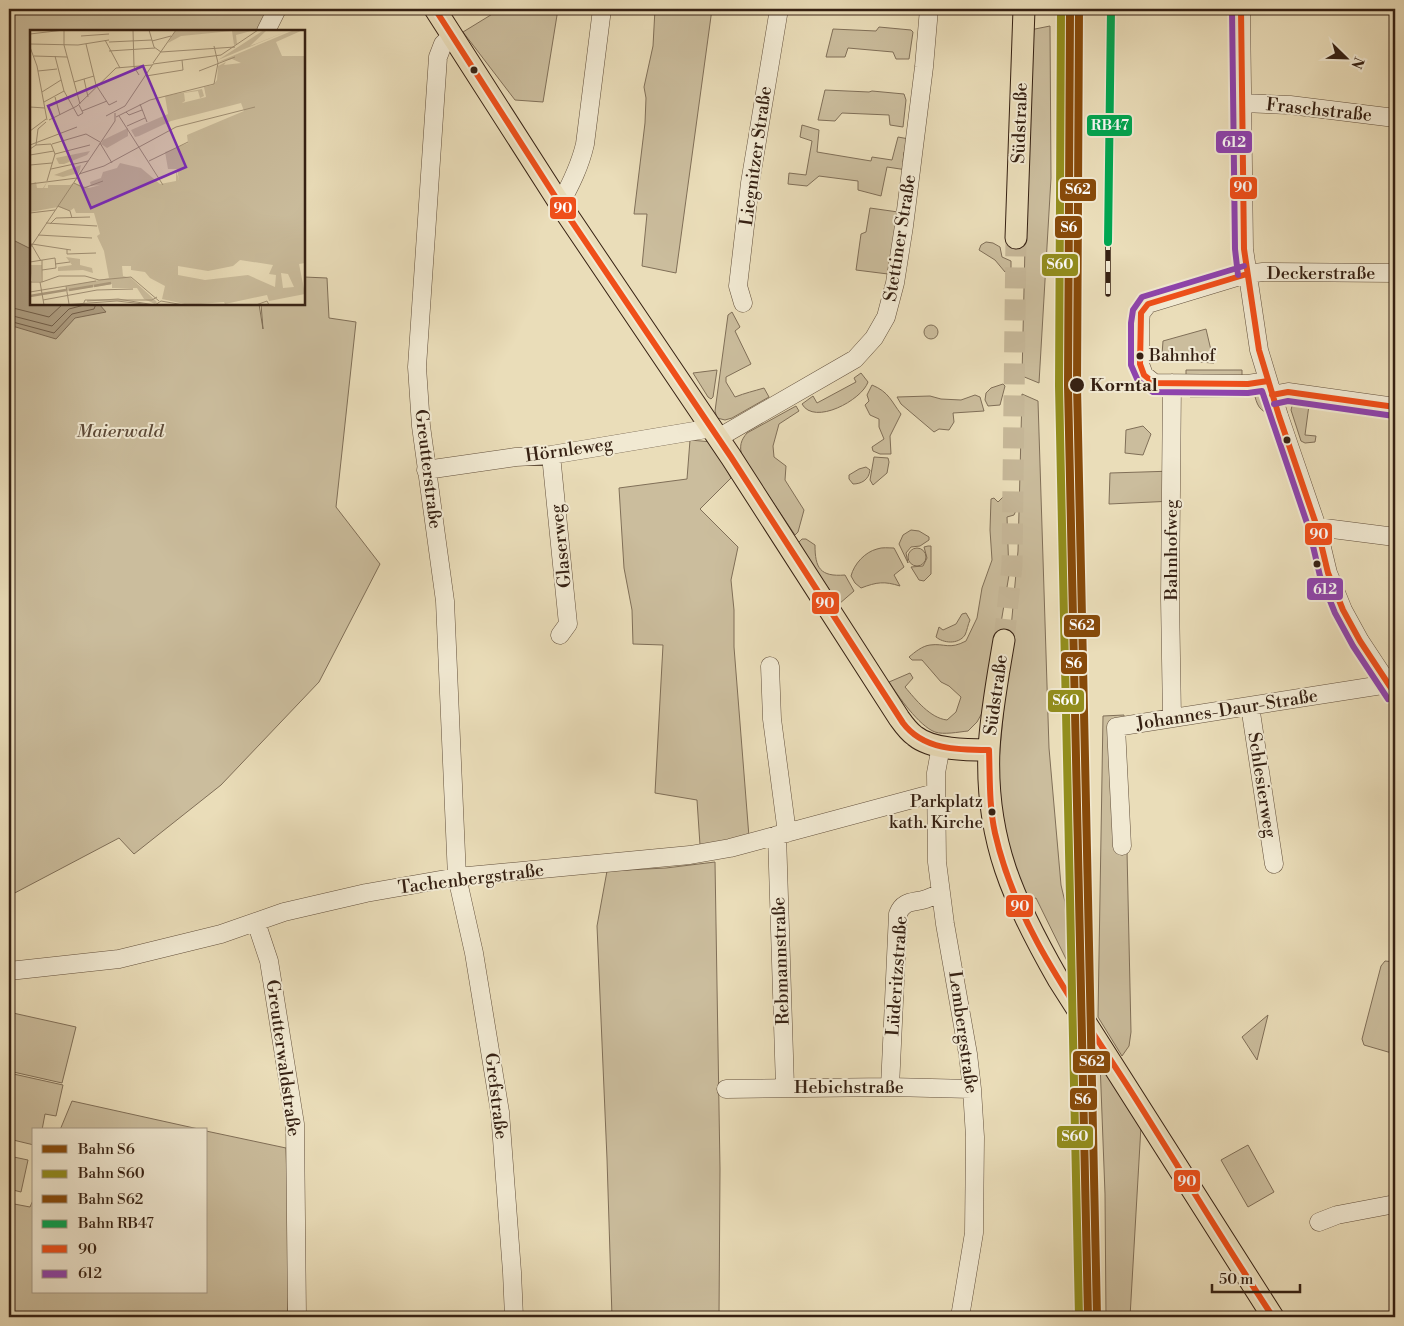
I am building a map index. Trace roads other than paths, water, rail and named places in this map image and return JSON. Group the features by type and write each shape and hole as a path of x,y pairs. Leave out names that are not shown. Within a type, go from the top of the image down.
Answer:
{"main road":[{"path":"435,9 560,204 715,433 899,718 915,737 929,744 989,750"},
{"name":"Südstraße","path":"1016,238 1024,9"},
{"name":"Südstraße","path":"1004,640 992,712 989,750 992,814 1000,855 1020,910 1058,979 1108,1056 1266,1314"}],"street":[{"path":"266,30 277,9"},
{"path":"560,204 578,170 585,144 602,9"},
{"name":"Liegnitzer Straße","path":"743,303 738,286 750,184 779,9"},
{"name":"Stettiner Straße","path":"715,433 855,359 874,338 886,317 895,283 903,234 924,67 929,9"},
{"path":"1241,9 1244,249 1259,350 1317,527 1328,573 1360,641 1394,688"},
{"name":"Greutterstraße","path":"452,35 443,44 438,57 417,367 420,426 445,600 457,877"},
{"name":"Fraschstraße","path":"1243,103 1290,105 1395,118"},
{"name":"Deckerstraße","path":"1395,273 1263,272 1247,274 1148,304 1141,312 1140,324 1140,363 1144,375 1154,383 1248,384 1288,392 1395,407"},
{"name":"Bahnhofweg","path":"1172,383 1170,598 1172,718"},
{"name":"Hörnleweg","path":"426,470 715,433"},
{"name":"Glaserweg","path":"551,455 568,624 560,635"},
{"path":"1317,527 1395,537"},
{"name":"Rebmannstraße","path":"770,666 772,719 782,834 785,1087"},
{"name":"Johannes-Daur-Straße","path":"1122,846 1116,727 1250,706 1394,688"},
{"name":"Schlesierweg","path":"1250,706 1274,864"},
{"name":"Lembergstraße","path":"940,746 935,792 937,862 972,1089 976,1184 974,1233 960,1317"},
{"name":"Tachenbergstraße","path":"9,971 119,959 221,934 284,912 358,895 457,877 690,855 730,848 935,792"},
{"name":"Grefstraße","path":"457,877 476,961 500,1112 514,1317"},
{"name":"Lüderitzstraße","path":"890,1087 898,914 902,906 927,899 941,892"},
{"name":"Greutterwaldstraße","path":"256,922 269,961 294,1124 297,1317"},
{"name":"Hebichstraße","path":"726,1089 785,1087 972,1089"},
{"path":"1319,1222 1337,1215 1395,1204"}],"water":[{"path":"9,238 30,248 30,305 100,305 106,312 75,318 56,339 9,325"}],"tunnel":[{"path":"1004,640 1012,565 1016,238"}],"railway":[{"path":"1108,242 1108,294"}],"rail line":[{"name":"S60","path":"1061,9 1059,386 1079,1317"},
{"name":"S6","path":"1070,9 1068,386 1088,1317"},
{"name":"S62","path":"1079,9 1077,386 1097,1317"},
{"name":"RB47","path":"1108,242 1111,9"}],"place":[{"name":"Bahnhof","path":"1140,356"},
{"name":"Korntal","path":"1077,385"},
{"name":"Parkplatz kath. Kirche","path":"992,812"}],"park label":[{"name":"Maierwald","path":"120,431"}]}
